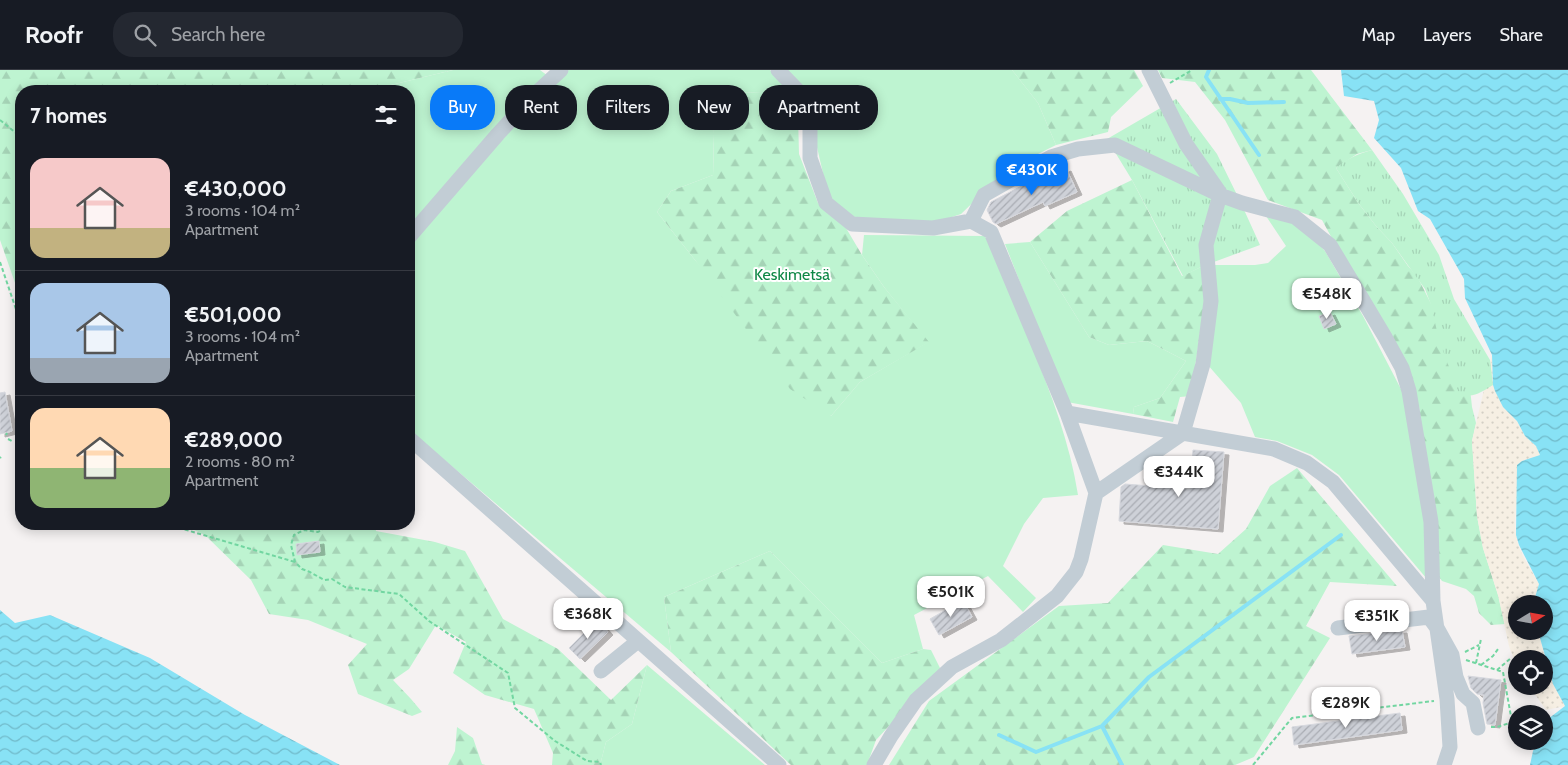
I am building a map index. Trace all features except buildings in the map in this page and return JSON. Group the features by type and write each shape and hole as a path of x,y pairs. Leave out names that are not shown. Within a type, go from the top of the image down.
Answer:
{"lane":[{"path":"415,230 498,134 532,97 561,70"},
{"path":"778,70 803,96 810,127 810,158 826,203 852,224 933,228 971,221 991,232 1067,414 1096,493 1082,559 1076,572 1057,596 1001,640 952,667 916,700 874,765"},
{"path":"1096,493 1183,433 1203,364 1211,301 1206,245 1220,195 1186,144 1149,70"},
{"path":"971,221 984,195 1051,157 1078,149 1115,145 1220,195 1242,203 1296,217 1330,245 1402,368 1409,391 1431,522 1433,601 1446,699 1450,747 1444,765"},
{"path":"1067,414 1274,449 1307,463 1333,482 1433,601"},
{"path":"415,443 779,765"},
{"path":"1338,628 1429,617 1454,656 1456,678 1463,694 1473,703 1478,728"},
{"path":"601,671 638,640"}],"path":[{"path":"1162,97 1170,83 1192,70"},
{"path":"0,120 15,132"},
{"path":"0,262 15,306"},
{"path":"8,439 12,441"},
{"path":"186,530 295,562"},
{"path":"321,530 318,532 304,530 294,536 291,546 295,562 302,570 324,580 332,579 344,587 399,594 429,621 508,673 515,708 548,736 587,761 600,762 600,765"},
{"path":"1476,663 1481,639"},
{"path":"1454,656 1479,645"},
{"path":"1481,664 1498,650"},
{"path":"1454,656 1503,672 1509,705"},
{"path":"1497,670 1508,661"},
{"path":"1253,765 1292,718 1446,699"}],"green space":[{"path":"0,70 453,70 391,85 15,85 15,283 0,240"},
{"path":"453,70 540,70 548,76 540,85 505,85 505,125 415,228 415,85 391,85"},
{"path":"569,70 770,70 784,85 759,85 759,92 749,92 749,85 679,85 679,130 714,130 713,175 671,191 657,212 695,260 831,416 860,382 928,342 884,287 862,255 864,235 985,236 1015,304 1053,401 1065,438 1078,495 1043,498 1024,524 1003,566 1036,598 1023,612 988,576 914,615 923,649 882,663 770,551 664,597 671,652 415,435 415,237 511,130 577,130 577,85 551,85 562,73"},
{"path":"784,70 1012,70 1038,103 1056,145 1024,161 992,184 961,214 934,223 860,221 829,199 815,130 878,130 878,85 799,85"},
{"path":"1012,70 1134,70 1143,86 1111,117 1108,132 1056,145 1038,103"},
{"path":"1158,70 1311,70 1372,150 1357,154 1336,168 1359,204 1417,276 1469,379 1476,423 1472,441 1477,516 1483,548 1505,624 1491,625 1479,613 1474,596 1466,589 1442,581 1439,577 1419,406 1322,220 1268,200 1225,120 1195,82 1162,78"},
{"name":"Keskimetsä","path":"749,92 759,92 759,130 798,130 799,154 818,203 846,228 884,287 929,342 860,382 831,416 790,389 695,260 657,212 671,191 713,175 714,130 749,130"},
{"path":"1176,99 1217,154 1260,245 1203,266 1183,276 1132,180 1107,139"},
{"path":"1372,150 1403,194 1439,255 1454,299 1490,360 1493,385 1480,393 1467,395 1458,391 1439,340 1431,305 1425,289 1392,243 1359,204 1336,168 1353,157"},
{"path":"1132,180 1182,276 1203,266 1205,297 1191,396 1180,397 1173,422 1133,414 1134,407 1160,398 1186,361 1147,341 1109,345 1089,337 1030,242 1067,211"},
{"path":"1266,216 1302,226 1325,251 1363,316 1403,393 1425,523 1427,579 1339,475 1312,455 1277,441 1255,437 1241,403 1207,364 1212,265 1255,265 1268,263 1286,246"},
{"path":"1030,242 1089,337 1109,345 1147,341 1186,361 1160,398 1134,407 1133,414 1067,402 1005,244"},
{"path":"1297,468 1397,586 1330,582 1306,626 1330,638 1254,757 1235,765 889,765 929,701 1059,606 1108,603 1163,545 1218,554 1246,529 1270,486"},
{"path":"194,530 376,530 435,542 465,551 503,619 558,649 611,700 647,665 632,724 606,742 600,765 552,765 553,753 534,709 485,695 453,673 466,642 436,625 409,669 393,680 422,712 412,716 358,694 348,665 367,644 308,620 269,614 251,580 205,535"},
{"path":"770,551 882,663 923,649 931,650 941,670 876,740 867,765 791,765 671,652 664,597"},
{"path":"647,665 765,765 600,765 606,742 632,724"},
{"path":"457,727 473,738 482,764 485,765 448,765 455,751"}],"sand":[{"path":"1492,355 1493,385 1503,407 1517,421 1525,436 1536,446 1540,455 1522,461 1515,526 1517,541 1522,554 1539,584 1536,595 1508,595 1508,640 1541,640 1543,650 1510,650 1509,646 1498,595 1483,548 1477,516 1472,441"},
{"path":"1553,684 1565,706 1553,709 1553,705 1542,705 1535,695 1553,695"}],"water":[{"path":"1341,70 1568,70 1568,765 1530,765 1534,750 1553,750 1553,715 1565,706 1553,684 1553,650 1543,650 1541,640 1553,640 1553,595 1536,595 1539,584 1519,545 1516,535 1517,465 1522,461 1540,455 1536,446 1525,436 1517,421 1503,407 1495,391 1492,355 1465,298 1464,279 1430,219 1418,211 1401,168 1374,138 1379,120 1374,101 1344,96"},
{"path":"0,610 15,623 50,615 150,658 245,715 340,765 0,765"}],"waterway":[{"path":"1209,70 1206,77 1259,155"},
{"path":"1220,99 1248,103 1284,102"},
{"path":"999,735 1036,752 1102,726 1149,677 1341,535"},
{"path":"1102,726 1122,765"}]}
